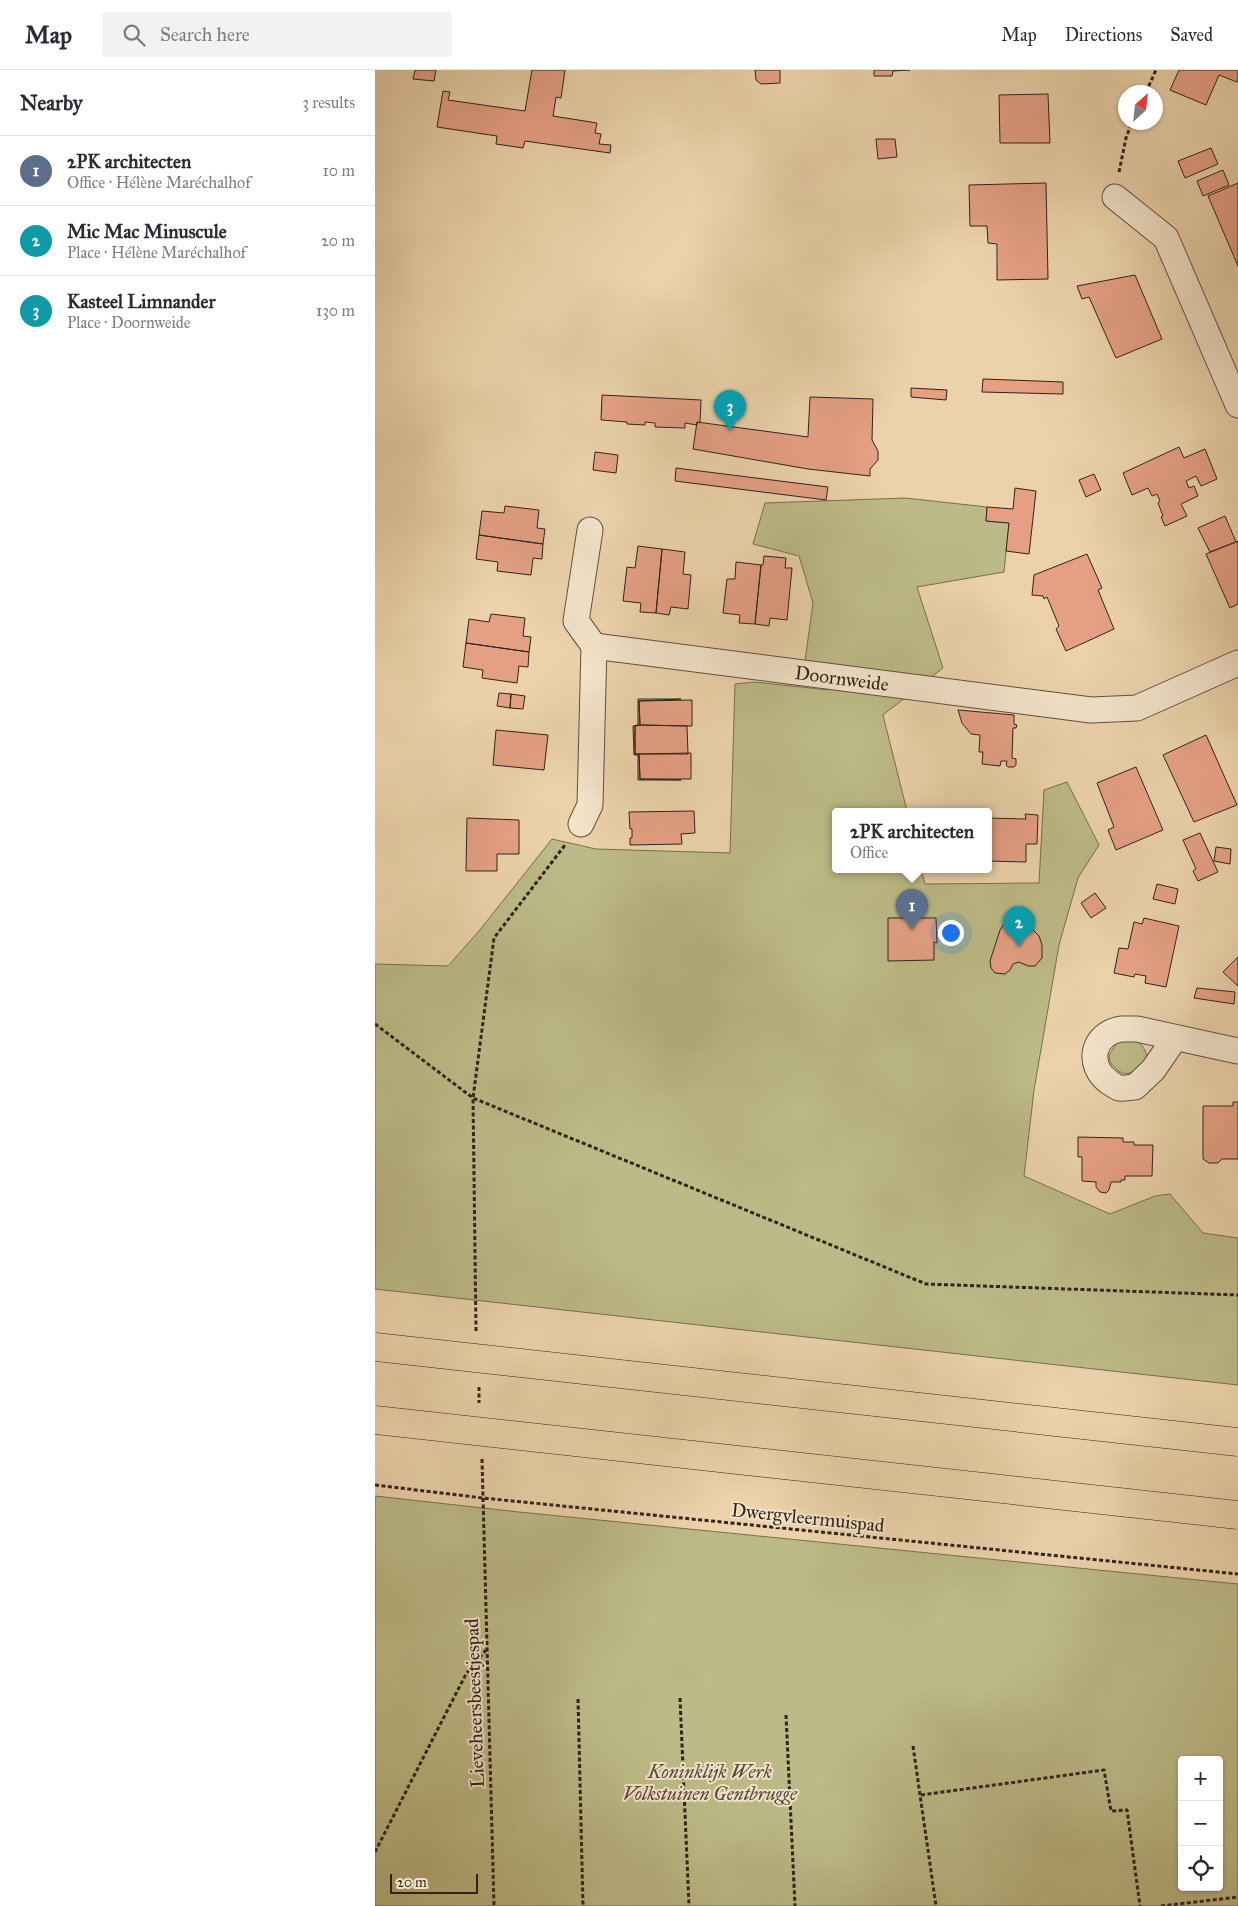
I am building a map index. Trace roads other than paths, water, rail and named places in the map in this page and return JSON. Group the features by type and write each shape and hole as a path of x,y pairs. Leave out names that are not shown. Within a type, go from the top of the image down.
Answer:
{"highway":[{"path":"375,1347 1238,1442"},
{"path":"375,1420 1238,1515"}],"street":[{"path":"1115,197 1166,238 1238,405"},
{"path":"581,824 591,805 594,646 576,621 590,530"},
{"name":"Doornweide","path":"594,646 1091,710 1137,708 1238,663"},
{"path":"1175,1038 1238,1051"}],"place":[{"name":"Kasteel Limnander","path":"730,431"},
{"name":"2PK architecten","path":"912,930"},
{"name":"Mic Mac Minuscule","path":"1019,947"}],"park label":[{"name":"Koninklijk Werk Volkstuinen Gentbrugge","path":"710,1782"}]}
